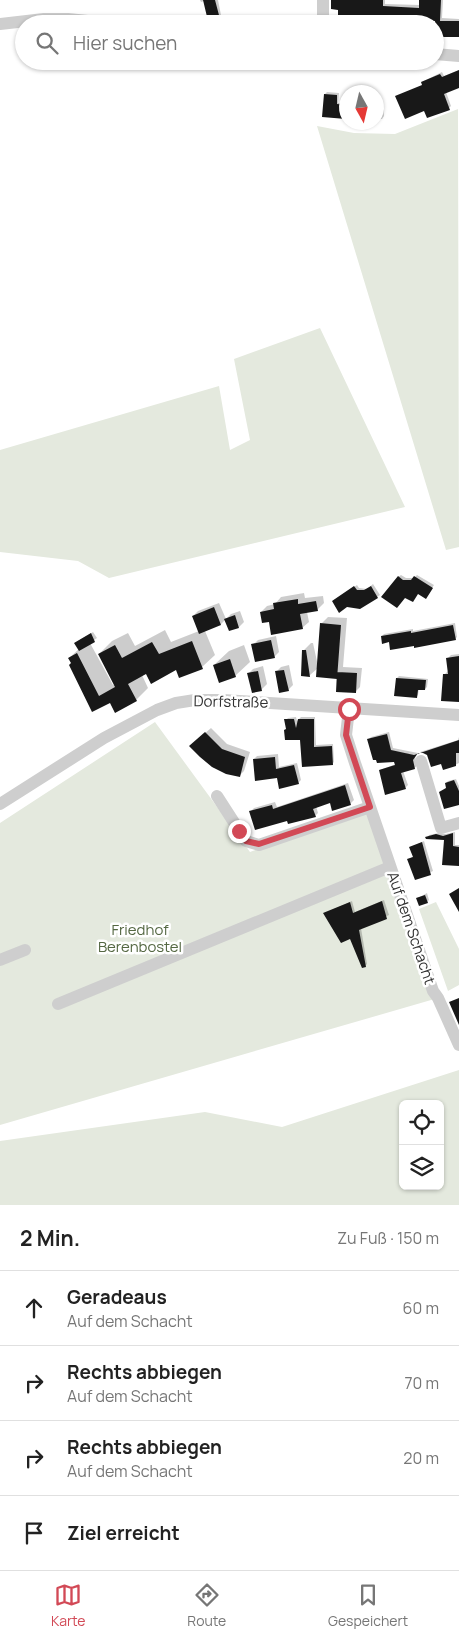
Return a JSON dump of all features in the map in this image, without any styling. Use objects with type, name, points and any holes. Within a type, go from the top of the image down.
[{"type":"street","points":[[322,0],[323,15]]},
{"type":"street","points":[[0,24],[15,22]]},
{"type":"street","points":[[444,55],[459,56]]},
{"type":"street","name":"Dorfstraße","points":[[0,804],[123,727],[176,703],[195,700],[223,700],[459,715]]},
{"type":"street","name":"Auf dem Schacht","points":[[349,709],[346,735],[433,991],[438,998],[459,1046]]},
{"type":"street","points":[[421,761],[440,828],[459,823]]},
{"type":"street","points":[[217,796],[246,841],[259,844],[370,807]]},
{"type":"street","points":[[58,1004],[390,867]]},
{"type":"street","points":[[0,960],[24,950]]},
{"type":"green space","points":[[458,109],[459,547],[446,550],[317,126],[354,133],[395,134]]},
{"type":"green space","points":[[320,328],[405,507],[109,578],[78,561],[0,552],[0,450],[219,386],[230,450],[250,440],[234,359]]},
{"type":"green space","name":"Friedhof Berenbostel","points":[[155,722],[250,852],[370,807],[438,998],[0,1125],[0,823]]},
{"type":"green space","points":[[436,902],[459,949],[459,985],[448,991],[419,909]]},
{"type":"green space","points":[[459,1070],[459,1205],[0,1205],[0,1141],[205,1112],[282,1127]]},
{"type":"building","points":[[203,0],[215,0],[219,15],[207,15]]},
{"type":"building","points":[[331,0],[383,0],[383,6],[419,8],[419,0],[441,0],[440,15],[338,15],[338,10],[331,9]]},
{"type":"building","points":[[444,21],[459,21],[459,37],[444,37]]},
{"type":"building","points":[[459,70],[459,88],[444,94],[450,110],[427,118],[424,111],[405,119],[395,96],[422,85],[421,82],[440,74],[442,77]]},
{"type":"building","points":[[324,94],[337,95],[339,118],[322,117]]},
{"type":"building","points":[[398,576],[403,580],[411,580],[414,576],[433,588],[426,599],[418,594],[413,602],[405,598],[397,608],[381,597]]},
{"type":"building","points":[[354,586],[357,590],[364,590],[371,586],[378,598],[360,609],[347,607],[339,613],[332,601]]},
{"type":"building","points":[[298,599],[298,604],[316,601],[318,611],[300,614],[303,629],[271,635],[269,622],[262,623],[260,612],[274,609],[273,603]]},
{"type":"building","points":[[214,607],[221,625],[199,634],[192,616]]},
{"type":"building","points":[[235,615],[239,628],[229,631],[224,619]]},
{"type":"building","points":[[320,623],[341,625],[337,679],[316,677]]},
{"type":"building","points":[[453,625],[456,640],[414,648],[414,646],[390,650],[389,642],[382,644],[381,636],[411,631],[411,633]]},
{"type":"building","points":[[91,633],[95,642],[79,651],[74,643]]},
{"type":"building","points":[[271,640],[275,658],[255,662],[251,644]]},
{"type":"building","points":[[192,641],[203,669],[179,678],[176,670],[151,684],[146,674],[128,684],[137,701],[115,713],[110,703],[92,712],[69,665],[71,663],[68,658],[77,653],[99,696],[115,687],[98,654],[115,645],[122,658],[152,642],[159,654]]},
{"type":"building","points":[[302,650],[306,650],[310,677],[301,676]]},
{"type":"building","points":[[459,656],[459,702],[441,701],[443,674],[448,674],[446,658]]},
{"type":"building","points":[[230,659],[236,677],[219,683],[213,665]]},
{"type":"building","points":[[284,670],[289,691],[279,693],[275,671]]},
{"type":"building","points":[[258,671],[262,691],[252,693],[247,673]]},
{"type":"building","points":[[337,672],[357,673],[356,693],[336,692]]},
{"type":"building","points":[[396,678],[426,680],[425,690],[418,690],[417,698],[394,696]]},
{"type":"building","points":[[284,719],[294,719],[296,728],[298,719],[314,719],[314,747],[332,746],[333,765],[302,767],[300,740],[285,740],[284,730],[286,729]]},
{"type":"building","points":[[205,732],[222,749],[245,757],[240,777],[226,774],[212,767],[189,746]]},
{"type":"building","points":[[387,734],[391,750],[417,754],[413,760],[415,769],[401,773],[406,789],[385,795],[379,770],[395,765],[394,762],[377,763],[376,760],[373,760],[367,739]]},
{"type":"building","points":[[459,740],[456,766],[443,770],[441,764],[431,767],[427,755],[420,753]]},
{"type":"building","points":[[275,757],[276,769],[294,765],[299,784],[279,789],[277,778],[255,781],[253,759]]},
{"type":"building","points":[[454,780],[459,791],[459,805],[444,809],[439,792],[446,788],[445,783]]},
{"type":"building","points":[[345,785],[351,805],[332,811],[330,803],[313,809],[316,817],[288,824],[287,821],[255,830],[249,811],[272,805],[273,809]]},
{"type":"building","points":[[453,833],[453,846],[459,847],[459,866],[442,865],[444,840],[426,839],[425,837],[436,834],[443,836]]},
{"type":"building","points":[[422,842],[431,875],[415,880],[407,859],[413,857],[409,847]]},
{"type":"building","points":[[459,888],[459,912],[449,894]]},
{"type":"building","points":[[425,895],[428,903],[419,906],[416,898]]},
{"type":"building","points":[[382,901],[387,919],[359,930],[366,967],[362,968],[350,939],[341,943],[323,913],[350,902],[353,913]]},
{"type":"building","points":[[459,998],[459,1025],[449,1002]]},
{"type":"route","points":[[239,831],[246,841],[252,844],[259,844],[370,807],[346,735],[349,709]]}]
